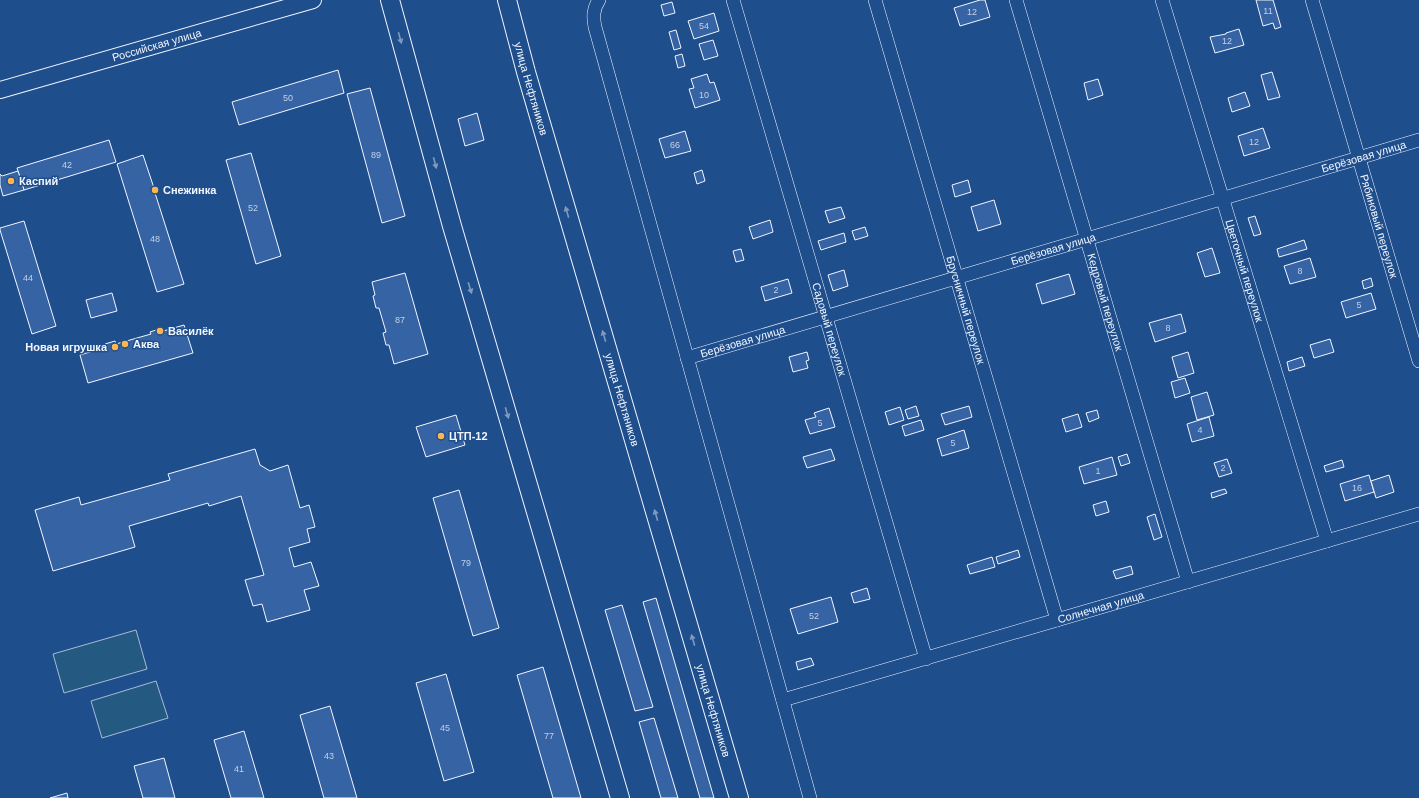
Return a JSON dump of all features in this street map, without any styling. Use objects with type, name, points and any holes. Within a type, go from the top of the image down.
[{"type":"main road","points":[[390,0],[452,226],[620,798]]},
{"type":"main road","name":"улица Нефтяников","points":[[507,0],[528,80],[739,798]]},
{"type":"street","name":"Российская улица","points":[[0,90],[313,0]]},
{"type":"street","points":[[599,0],[594,7],[595,27],[810,798]]},
{"type":"street","name":"Садовый переулок","points":[[733,0],[926,659]]},
{"type":"street","name":"Брусничный переулок","points":[[875,0],[1057,620]]},
{"type":"street","name":"Кедровый переулок","points":[[1016,0],[1188,582]]},
{"type":"street","name":"Цветочный переулок","points":[[1162,0],[1326,542]]},
{"type":"street","name":"Рябиновый переулок","points":[[1312,0],[1419,361]]},
{"type":"street","name":"Берёзовая улица","points":[[687,358],[1419,140]]},
{"type":"street","name":"Солнечная улица","points":[[783,700],[1419,514]]},
{"type":"shaded area","points":[[136,630],[147,669],[64,693],[53,654]]},
{"type":"shaded area","points":[[156,681],[168,718],[102,738],[91,701]]},
{"type":"building","points":[[980,0],[985,0],[990,17],[960,26],[954,8]]},
{"type":"building","points":[[1256,0],[1273,0],[1281,27],[1275,29],[1273,23],[1263,26]]},
{"type":"building","points":[[672,2],[675,13],[664,16],[661,5]]},
{"type":"building","points":[[714,13],[719,31],[694,39],[688,21]]},
{"type":"building","points":[[1239,29],[1244,45],[1215,53],[1210,37],[1226,34]]},
{"type":"building","points":[[676,30],[681,48],[674,50],[669,32]]},
{"type":"building","points":[[713,40],[718,56],[704,60],[699,44]]},
{"type":"building","points":[[682,54],[685,66],[678,68],[675,56]]},
{"type":"building","points":[[338,70],[344,93],[239,125],[232,102]]},
{"type":"building","points":[[1272,72],[1280,97],[1268,100],[1261,75]]},
{"type":"building","points":[[707,74],[710,83],[714,82],[720,100],[695,108],[689,89],[694,88],[691,79]]},
{"type":"building","points":[[1098,79],[1103,95],[1088,100],[1084,83]]},
{"type":"building","points":[[370,88],[405,216],[382,223],[347,94]]},
{"type":"building","points":[[1245,92],[1250,106],[1232,112],[1228,98]]},
{"type":"building","points":[[477,113],[484,140],[465,146],[458,119]]},
{"type":"building","points":[[1263,128],[1270,148],[1244,156],[1238,136]]},
{"type":"building","points":[[685,131],[691,151],[665,158],[659,139]]},
{"type":"building","points":[[109,140],[116,162],[24,190],[17,168]]},
{"type":"building","points":[[251,153],[281,256],[256,264],[226,160]]},
{"type":"building","points":[[143,155],[154,188],[156,187],[157,192],[155,193],[184,284],[157,292],[117,164]]},
{"type":"building","points":[[702,170],[705,181],[697,184],[694,173]]},
{"type":"building","name":"Каспий","points":[[18,171],[24,190],[3,196],[0,185],[0,174],[2,176]]},
{"type":"building","points":[[968,180],[971,192],[955,197],[952,185]]},
{"type":"building","points":[[994,200],[1001,224],[978,231],[971,207]]},
{"type":"building","points":[[841,207],[845,218],[829,223],[825,211]]},
{"type":"building","points":[[1255,216],[1261,234],[1254,236],[1248,218]]},
{"type":"building","points":[[770,220],[773,232],[753,239],[749,227]]},
{"type":"building","points":[[24,221],[56,326],[32,334],[0,230],[0,228]]},
{"type":"building","points":[[865,227],[868,236],[855,240],[852,231]]},
{"type":"building","points":[[844,233],[846,242],[821,250],[818,241]]},
{"type":"building","points":[[1304,240],[1307,249],[1279,257],[1277,249]]},
{"type":"building","points":[[1212,248],[1220,273],[1205,277],[1197,253]]},
{"type":"building","points":[[741,249],[744,260],[736,262],[733,251]]},
{"type":"building","points":[[1310,258],[1316,277],[1290,284],[1284,266]]},
{"type":"building","points":[[844,270],[848,286],[833,291],[828,275]]},
{"type":"building","points":[[405,273],[428,354],[394,364],[389,345],[386,345],[383,333],[386,332],[379,308],[376,308],[372,282]]},
{"type":"building","points":[[1069,274],[1075,294],[1042,304],[1036,284]]},
{"type":"building","points":[[1371,278],[1373,286],[1364,289],[1362,281]]},
{"type":"building","points":[[788,279],[792,293],[765,301],[761,287]]},
{"type":"building","points":[[112,293],[117,311],[91,318],[86,300]]},
{"type":"building","points":[[1371,293],[1376,309],[1346,318],[1341,302]]},
{"type":"building","points":[[1181,314],[1186,332],[1155,342],[1149,323]]},
{"type":"building","points":[[184,325],[193,353],[88,383],[80,355],[106,347],[105,344],[115,341],[116,344],[151,334],[150,332],[159,329],[160,332]]},
{"type":"building","points":[[1330,339],[1334,352],[1314,358],[1310,345]]},
{"type":"building","points":[[807,352],[809,360],[806,361],[808,368],[793,372],[789,357]]},
{"type":"building","points":[[1188,352],[1194,373],[1178,378],[1172,357]]},
{"type":"building","points":[[1302,357],[1305,366],[1289,371],[1287,362]]},
{"type":"building","points":[[1185,378],[1190,393],[1175,398],[1171,382]]},
{"type":"building","points":[[1207,392],[1214,415],[1197,420],[1191,397]]},
{"type":"building","points":[[916,406],[919,416],[908,419],[905,410]]},
{"type":"building","points":[[969,406],[972,417],[945,425],[941,414]]},
{"type":"building","points":[[900,407],[904,420],[889,425],[885,412]]},
{"type":"building","points":[[829,408],[835,427],[810,434],[805,420],[816,417],[814,413]]},
{"type":"building","points":[[1097,410],[1099,418],[1089,422],[1086,413]]},
{"type":"building","points":[[1078,414],[1082,427],[1066,432],[1062,419]]},
{"type":"building","name":"ЦТП-12","points":[[456,415],[465,445],[426,457],[416,427]]},
{"type":"building","points":[[1209,417],[1214,436],[1192,442],[1187,424]]},
{"type":"building","points":[[921,420],[924,430],[905,436],[902,426]]},
{"type":"building","points":[[964,430],[969,448],[942,456],[937,439]]},
{"type":"building","points":[[255,449],[260,465],[270,471],[288,465],[300,508],[309,505],[315,527],[307,529],[310,542],[289,548],[294,567],[311,562],[319,586],[304,590],[310,610],[267,622],[262,604],[253,606],[245,580],[264,575],[241,496],[209,506],[208,503],[129,526],[135,547],[53,571],[35,510],[79,497],[81,505],[170,480],[168,474]]},
{"type":"building","points":[[831,449],[835,460],[807,468],[803,457]]},
{"type":"building","points":[[1127,454],[1130,463],[1121,466],[1118,457]]},
{"type":"building","points":[[1112,457],[1117,475],[1084,484],[1079,467]]},
{"type":"building","points":[[1227,459],[1232,473],[1219,477],[1214,463]]},
{"type":"building","points":[[1342,460],[1344,467],[1326,472],[1324,466]]},
{"type":"building","points":[[1369,475],[1374,492],[1345,501],[1340,484]]},
{"type":"building","points":[[1389,475],[1394,492],[1376,498],[1371,481]]},
{"type":"building","points":[[1225,489],[1227,493],[1212,498],[1211,493]]},
{"type":"building","points":[[459,490],[499,628],[473,636],[433,498]]},
{"type":"building","points":[[1106,501],[1109,512],[1096,516],[1093,505]]},
{"type":"building","points":[[1155,514],[1162,537],[1154,540],[1147,517]]},
{"type":"building","points":[[1018,550],[1020,557],[998,564],[996,557]]},
{"type":"building","points":[[992,557],[995,567],[970,574],[967,565]]},
{"type":"building","points":[[1131,566],[1133,574],[1116,579],[1113,571]]},
{"type":"building","points":[[867,588],[870,599],[854,603],[851,593]]},
{"type":"building","points":[[831,597],[838,622],[798,634],[790,609]]},
{"type":"building","points":[[656,598],[714,798],[700,798],[643,602]]},
{"type":"building","points":[[622,605],[653,707],[635,711],[605,610]]},
{"type":"building","points":[[811,658],[814,665],[798,670],[796,662]]},
{"type":"building","points":[[543,667],[581,798],[553,798],[517,675]]},
{"type":"building","points":[[446,674],[474,772],[444,781],[416,683]]},
{"type":"building","points":[[330,706],[357,798],[324,798],[300,715]]},
{"type":"building","points":[[654,718],[678,798],[661,798],[639,722]]},
{"type":"building","points":[[244,731],[264,798],[231,798],[214,740]]},
{"type":"building","points":[[164,758],[175,798],[143,798],[134,766]]},
{"type":"building","points":[[67,793],[68,798],[50,798]]},
{"type":"place","name":"Каспий","points":[[11,181]]},
{"type":"place","name":"Снежинка","points":[[155,190]]},
{"type":"place","name":"Василёк","points":[[160,331]]},
{"type":"place","name":"Аква","points":[[125,344]]},
{"type":"place","name":"Новая игрушка","points":[[115,347]]},
{"type":"place","name":"ЦТП-12","points":[[441,436]]}]
